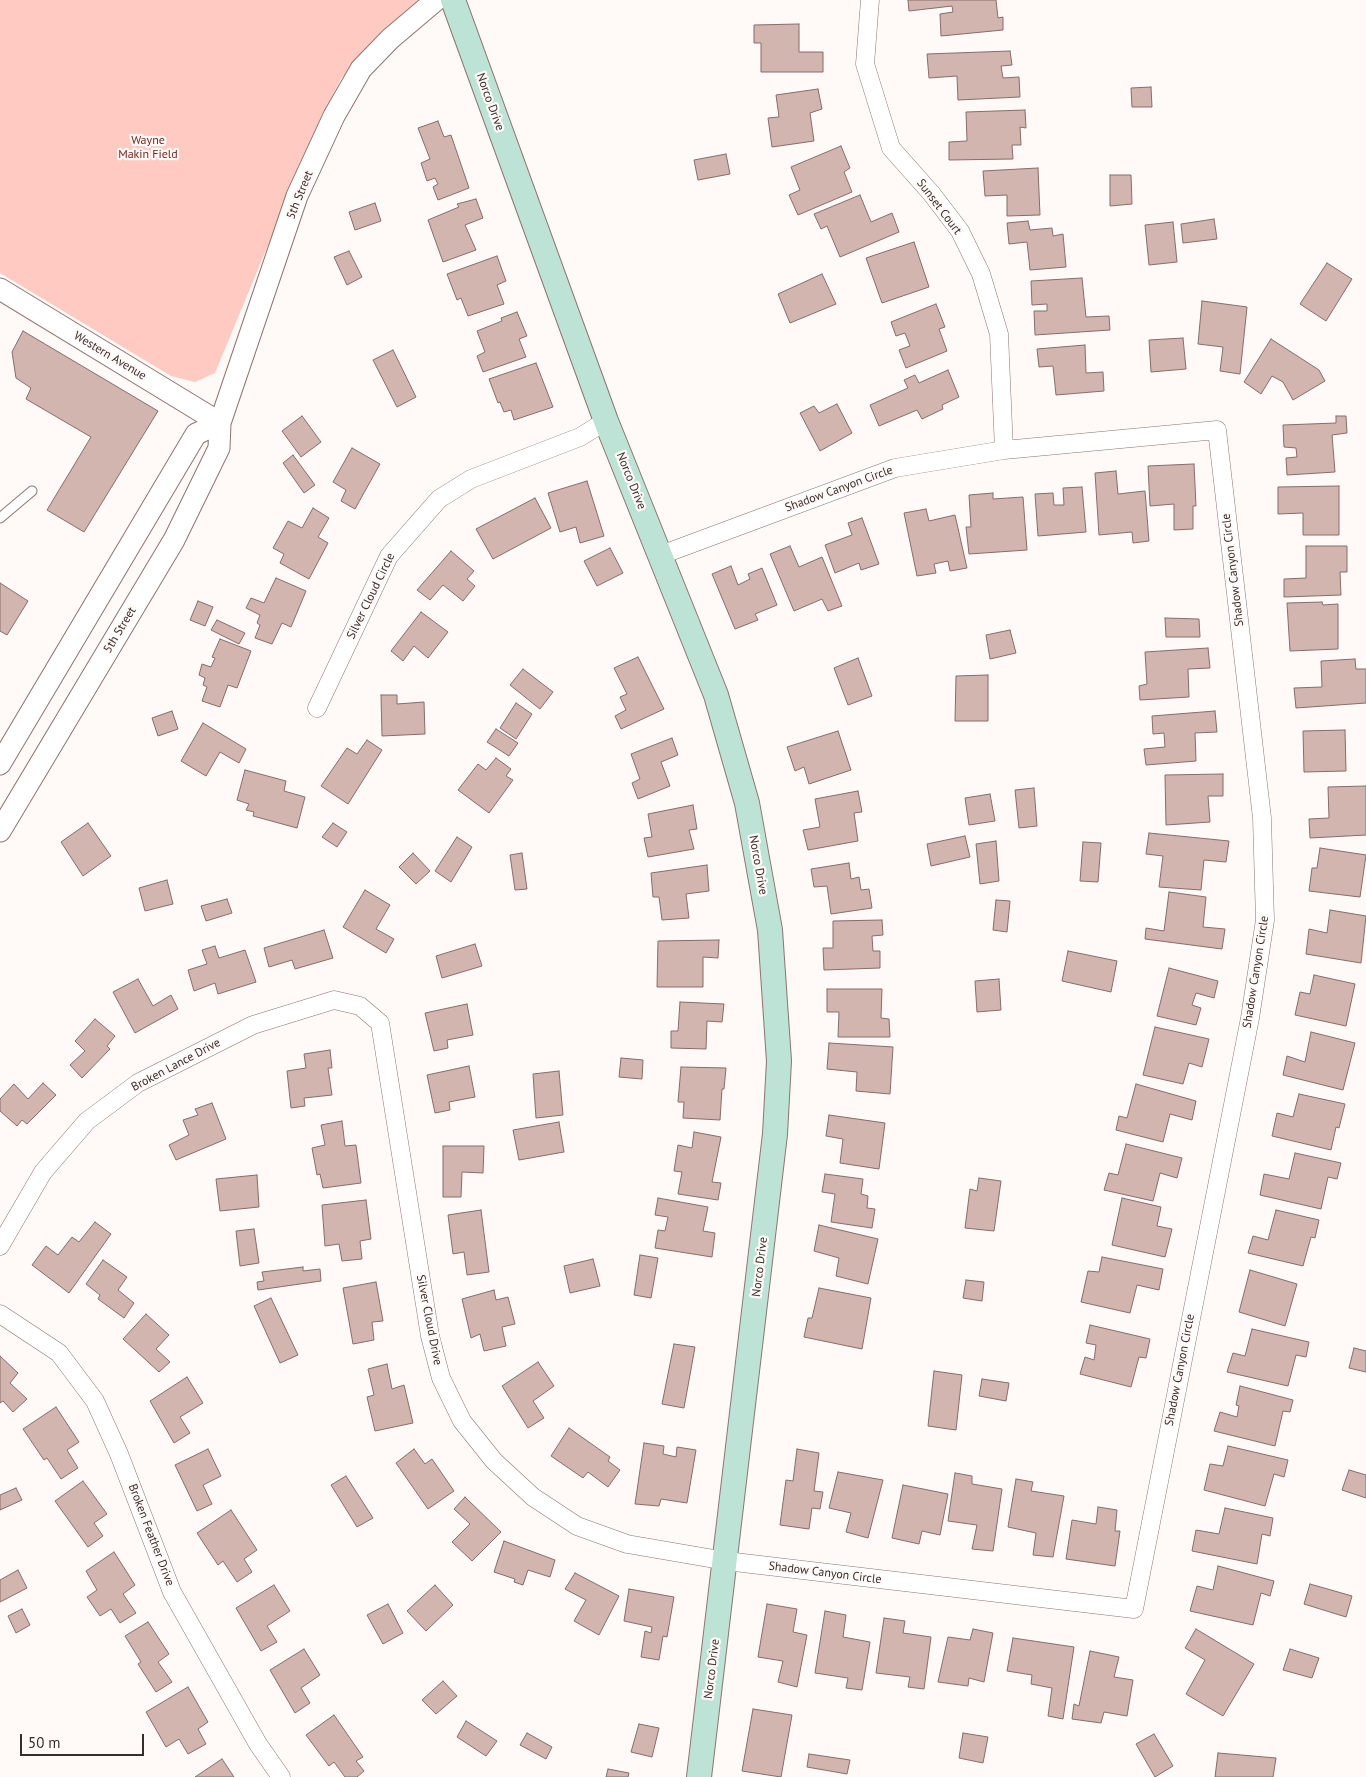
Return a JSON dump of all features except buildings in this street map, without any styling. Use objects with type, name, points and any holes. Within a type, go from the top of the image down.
[{"type":"main road","name":"Norco Drive","points":[[453,0],[606,421],[716,695],[747,802],[770,930],[779,1061],[775,1134],[726,1562],[699,1777]]},
{"type":"street","name":"5th Street","points":[[0,831],[174,540],[219,448],[220,423],[297,196],[334,116],[361,69],[390,39],[436,0]]},
{"type":"street","name":"Sunset Court","points":[[870,0],[864,64],[891,148],[932,193],[960,231],[981,274],[998,334],[1004,450]]},
{"type":"street","name":"Western Avenue","points":[[0,289],[220,423]]},
{"type":"street","name":"Silver Cloud Circle","points":[[317,708],[389,556],[439,499],[471,479],[580,437],[606,421]]},
{"type":"street","points":[[0,764],[196,434],[220,423]]},
{"type":"street","name":"Shadow Canyon Circle","points":[[661,555],[895,468],[1004,450],[1217,430],[1262,818],[1265,920],[1251,1008],[1134,1610],[726,1562]]},
{"type":"street","name":"Broken Lance Drive","points":[[0,1246],[42,1172],[87,1122],[138,1083],[253,1025],[334,1000],[360,1006]]},
{"type":"street","name":"Silver Cloud Drive","points":[[360,1006],[380,1023],[430,1336],[441,1378],[462,1421],[494,1461],[533,1497],[577,1526],[627,1544],[726,1562]]},
{"type":"street","name":"Broken Feather Drive","points":[[0,1314],[59,1353],[95,1401],[119,1454],[172,1592],[258,1744],[281,1777]]},
{"type":"lane","points":[[0,518],[32,491]]},
{"type":"green space","name":"Wayne Makin Field","points":[[0,0],[418,0],[377,36],[341,79],[321,117],[215,373],[195,382],[171,376],[0,273]]}]
